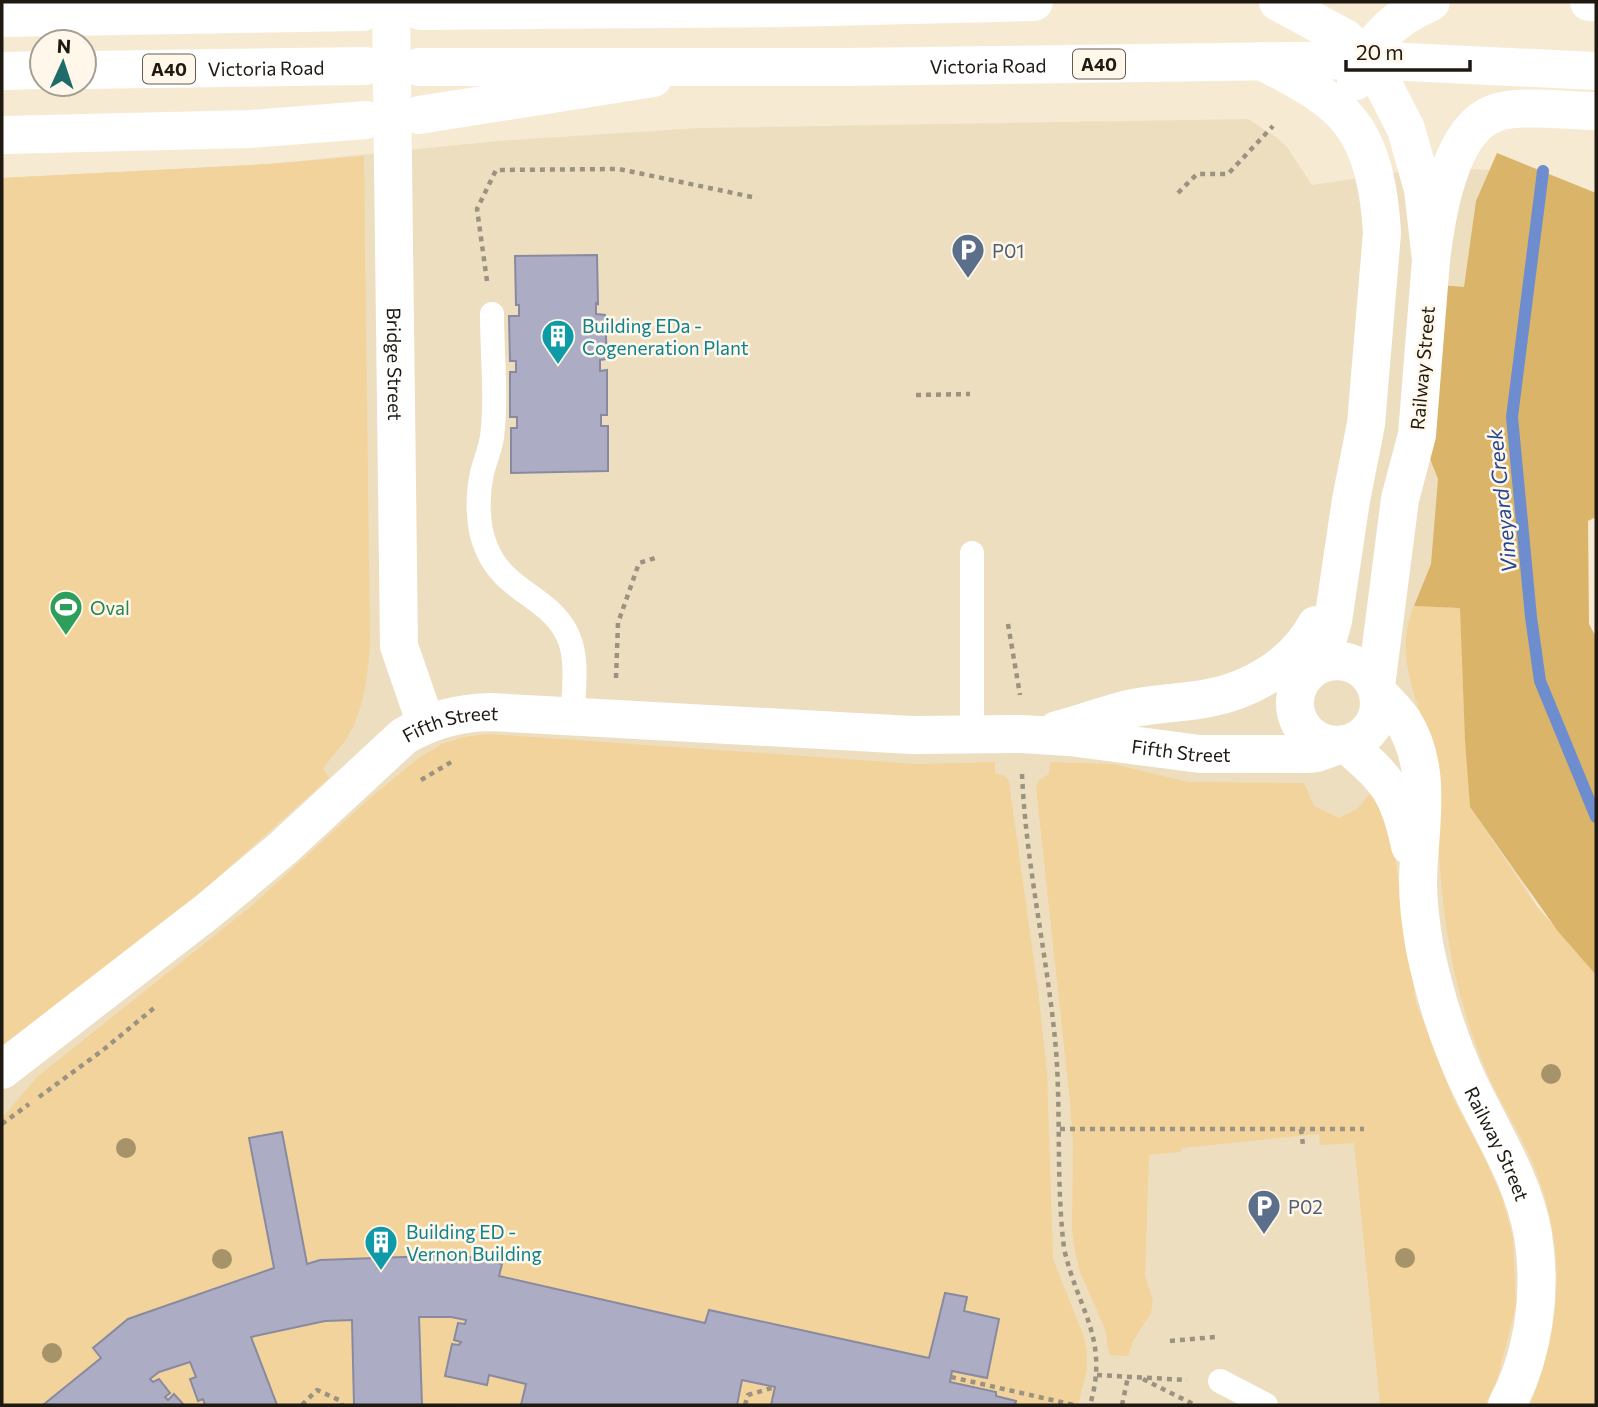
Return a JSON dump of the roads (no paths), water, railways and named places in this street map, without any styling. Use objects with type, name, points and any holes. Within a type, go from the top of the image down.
[{"type":"main road","points":[[2,18],[391,8],[1034,2]]},
{"type":"main road","name":"Railway Street","points":[[1278,2],[1345,38],[1365,60],[1394,103],[1406,129],[1423,189],[1431,260],[1417,435],[1400,499],[1377,690],[1402,720],[1420,766],[1423,803],[1418,882]]},
{"type":"main road","points":[[1305,677],[1325,663],[1343,661],[1366,672],[1377,690],[1378,715],[1367,734],[1343,745],[1325,744],[1317,740],[1299,722],[1295,697],[1305,677],[1326,645],[1333,621],[1370,399],[1382,233],[1380,202],[1374,177],[1353,125],[1354,92],[1365,60],[1380,36],[1391,24],[1431,2]]},
{"type":"main road","points":[[1590,2],[1596,2]]},
{"type":"main road","name":"Bridge Street","points":[[391,8],[399,646],[426,724]]},
{"type":"main road","name":"Victoria Road","points":[[419,67],[720,67],[1365,60],[1596,71]]},
{"type":"main road","points":[[1262,61],[1316,92],[1353,125]]},
{"type":"main road","name":"Victoria Road","points":[[98,70],[365,66]]},
{"type":"main road","points":[[419,115],[720,67]]},
{"type":"main road","points":[[2,71],[28,70]]},
{"type":"main road","points":[[1431,260],[1447,180],[1469,133],[1480,121],[1504,110],[1596,111]]},
{"type":"main road","points":[[2,135],[250,129],[366,120]]},
{"type":"main road","points":[[1029,734],[1135,708],[1224,694],[1260,680],[1303,644],[1337,586]]},
{"type":"main road","name":"Fifth Street","points":[[1029,734],[1134,726],[1211,716],[1254,705],[1287,691],[1305,677]]},
{"type":"main road","name":"Fifth Street","points":[[2,1070],[209,910],[283,848],[404,736],[447,716],[468,713],[573,715],[900,734],[1029,734],[1200,754],[1307,754],[1343,745]]},
{"type":"main road","name":"Railway Street","points":[[1343,745],[1383,776],[1406,823],[1418,882],[1424,946],[1442,1012],[1465,1074],[1510,1164],[1524,1200],[1533,1235],[1536,1269],[1532,1333],[1524,1363],[1507,1405]]},
{"type":"lane","points":[[492,314],[492,437],[479,488],[483,536],[494,563],[504,577],[557,616],[564,627],[573,651],[573,715]]},
{"type":"lane","points":[[972,554],[972,734]]},
{"type":"lane","points":[[1220,1381],[1266,1405]]},
{"type":"waterway","name":"Vineyard Creek","points":[[1543,171],[1512,417],[1531,617],[1540,681],[1596,817]]},
{"type":"place","name":"P01","points":[[968,280]]},
{"type":"place","name":"Building EDa - Cogeneration Plant","points":[[558,366]]},
{"type":"place","name":"Oval","points":[[66,637]]},
{"type":"place","name":"P02","points":[[1264,1236]]},
{"type":"place","name":"Building ED - Vernon Building","points":[[381,1272]]}]
